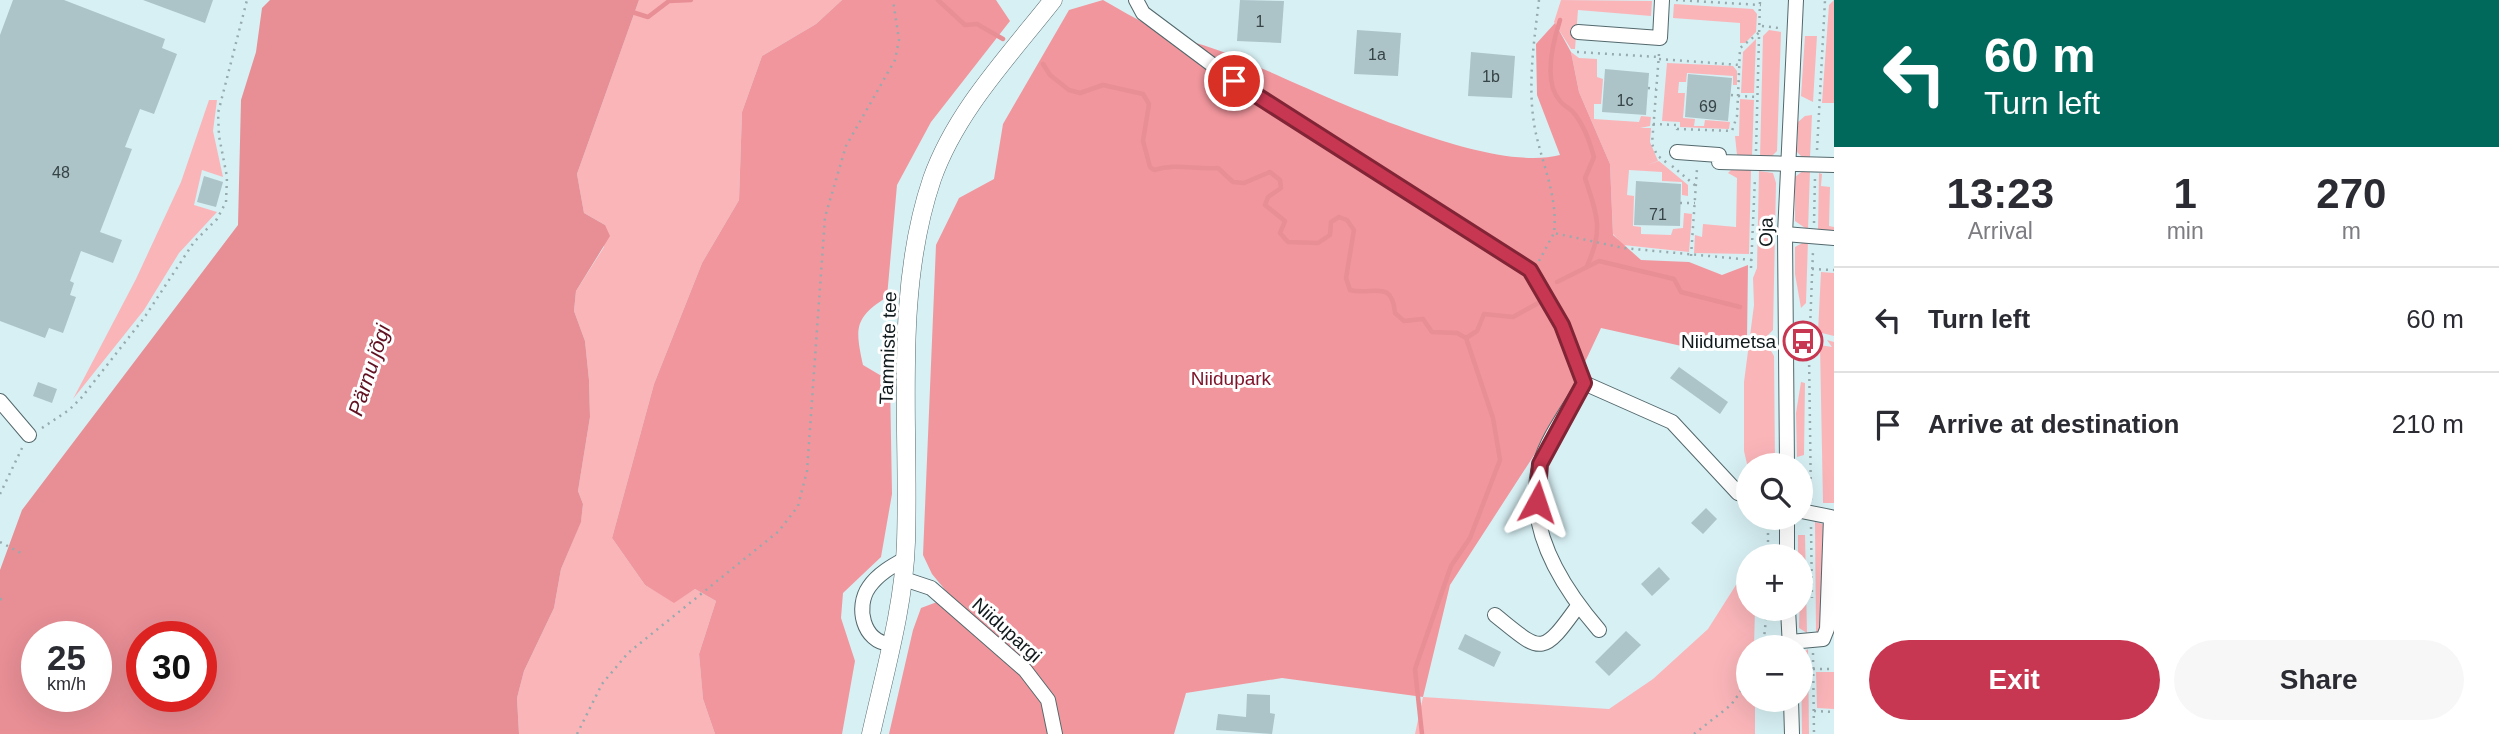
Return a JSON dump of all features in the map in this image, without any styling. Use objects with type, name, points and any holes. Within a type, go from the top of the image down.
[{"type":"main road","name":"Tammiste tee","points":[[872,734],[904,579],[907,337],[913,250],[932,179],[949,144],[989,81],[1053,0]]},
{"type":"street","points":[[1136,0],[1143,13],[1234,81],[1530,270],[1562,325],[1584,383],[1672,422],[1736,491]]},
{"type":"street","points":[[1578,32],[1660,38],[1662,0]]},
{"type":"street","name":"Oja","points":[[1787,453],[1786,164],[1796,0]]},
{"type":"street","points":[[1677,152],[1719,155],[1719,162],[1834,165]]},
{"type":"street","points":[[1785,234],[1834,238]]},
{"type":"street","points":[[1584,383],[1540,464],[1537,502],[1544,538],[1558,577],[1599,630]]},
{"type":"street","points":[[0,401],[29,435]]},
{"type":"street","points":[[1813,514],[1831,517],[1827,629],[1823,639],[1813,641]]},
{"type":"street","points":[[890,644],[880,643],[868,634],[862,612],[868,588],[887,569],[905,559]]},
{"type":"street","name":"Niidupargi","points":[[904,579],[931,588],[1025,670],[1048,700],[1055,734]]},
{"type":"street","points":[[1495,615],[1531,644],[1539,645],[1554,637],[1578,606]]},
{"type":"street","points":[[1791,712],[1791,734]]},
{"type":"path","points":[[0,494],[29,435],[69,411],[82,397],[144,318],[194,242],[222,210],[228,190],[218,113],[247,0]]},
{"type":"path","points":[[577,734],[602,684],[628,653],[779,531],[798,506],[807,471],[825,217],[846,146],[895,60],[899,40],[894,0]]},
{"type":"path","points":[[1530,270],[1554,233],[1552,190],[1535,129],[1532,90],[1539,0]]},
{"type":"path","points":[[1674,0],[1760,2],[1762,26],[1751,268]]},
{"type":"path","points":[[1807,453],[1813,237],[1825,0]]},
{"type":"path","points":[[1762,26],[1780,28]]},
{"type":"path","points":[[1653,124],[1677,125],[1677,129],[1732,131],[1737,116],[1740,48],[1761,31]]},
{"type":"path","points":[[1660,38],[1652,144],[1657,155],[1696,186]]},
{"type":"path","points":[[1577,52],[1740,65]]},
{"type":"path","points":[[1648,88],[1656,89]]},
{"type":"path","points":[[1731,95],[1759,97]]},
{"type":"path","points":[[1691,256],[1698,153]]},
{"type":"path","points":[[1680,203],[1695,203]]},
{"type":"path","points":[[1554,233],[1623,248],[1752,260]]},
{"type":"path","points":[[1812,269],[1834,270]]},
{"type":"path","points":[[0,542],[21,553]]},
{"type":"path","points":[[0,599],[6,600]]},
{"type":"path","points":[[1814,734],[1813,669],[1834,669]]},
{"type":"path","points":[[1693,734],[1731,705],[1736,698]]},
{"type":"path","points":[[1814,711],[1834,712]]},
{"type":"shaded area","points":[[639,0],[842,0],[816,24],[762,56],[742,112],[739,200],[702,263],[654,384],[612,538],[645,585],[674,602],[695,589],[716,601],[699,654],[703,699],[715,734],[519,734],[517,698],[524,671],[554,608],[561,569],[581,521],[583,504],[578,491],[590,417],[589,380],[585,341],[574,311],[576,291],[604,247],[605,225],[584,213],[577,174]]},
{"type":"shaded area","points":[[1561,0],[1652,1],[1651,16],[1578,10],[1575,49],[1571,49],[1554,22]]},
{"type":"shaded area","points":[[1834,0],[1834,103],[1822,103],[1829,5]]},
{"type":"shaded area","points":[[1674,4],[1753,9],[1757,14],[1756,32],[1745,43],[1740,43],[1740,23],[1673,18]]},
{"type":"shaded area","points":[[1769,30],[1781,32],[1777,151],[1770,158],[1760,157],[1763,36]]},
{"type":"shaded area","points":[[1805,36],[1817,36],[1813,102],[1801,96]]},
{"type":"shaded area","points":[[1756,39],[1754,93],[1741,93],[1743,52]]},
{"type":"shaded area","points":[[1571,52],[1579,58],[1597,59],[1597,77],[1603,79],[1601,104],[1594,104],[1594,119],[1639,122],[1641,116],[1651,117],[1650,126],[1640,128],[1651,128],[1650,142],[1658,161],[1647,165],[1659,161],[1688,185],[1688,196],[1682,195],[1682,182],[1662,181],[1662,172],[1629,170],[1627,195],[1634,196],[1633,226],[1641,227],[1641,234],[1671,235],[1673,229],[1683,228],[1684,213],[1692,214],[1689,252],[1623,245],[1613,234],[1610,164],[1579,92]]},
{"type":"shaded area","points":[[1667,63],[1733,66],[1737,71],[1737,85],[1733,85],[1733,76],[1687,73],[1686,82],[1679,82],[1678,93],[1685,93],[1683,118],[1695,119],[1694,126],[1704,126],[1705,120],[1730,122],[1729,129],[1680,127],[1680,122],[1662,121]]},
{"type":"shaded area","points":[[1740,99],[1754,100],[1752,156],[1737,155],[1735,136],[1739,136]]},
{"type":"shaded area","points":[[209,100],[217,100],[213,131],[223,177],[202,170],[194,205],[217,212],[179,253],[144,310],[73,399],[136,279],[181,182]]},
{"type":"shaded area","points":[[1812,115],[1810,158],[1804,159],[1797,152],[1798,122],[1805,116]]},
{"type":"shaded area","points":[[1733,168],[1751,170],[1749,254],[1694,253],[1695,235],[1702,237],[1703,224],[1736,227],[1737,178],[1728,173]]},
{"type":"shaded area","points":[[1804,170],[1810,171],[1808,230],[1795,221],[1795,177]]},
{"type":"shaded area","points":[[1759,171],[1773,173],[1776,183],[1773,330],[1763,340],[1763,348],[1771,351],[1774,356],[1775,453],[1744,451],[1744,382],[1754,305],[1753,278],[1757,268]]},
{"type":"shaded area","points":[[1819,173],[1822,174],[1821,186],[1830,187],[1829,226],[1834,227],[1834,232],[1818,231]]},
{"type":"shaded area","points":[[1808,240],[1806,303],[1801,308],[1795,274],[1795,247]]},
{"type":"shaded area","points":[[1821,272],[1834,273],[1834,336],[1818,332]]},
{"type":"shaded area","points":[[1827,340],[1834,342],[1834,503],[1823,503],[1820,345],[1832,347]]},
{"type":"shaded area","points":[[1801,382],[1805,383],[1804,453],[1797,453],[1796,413]]},
{"type":"shaded area","points":[[1815,522],[1823,524],[1826,531],[1819,629],[1816,633]]},
{"type":"shaded area","points":[[1798,535],[1805,535],[1805,544],[1798,544]]},
{"type":"shaded area","points":[[1736,585],[1736,621],[1755,621],[1754,635],[1736,635],[1736,712],[1755,712],[1755,734],[1415,734],[1423,697],[1609,709],[1653,679],[1708,629]]},
{"type":"shaded area","points":[[1799,621],[1807,621],[1807,633],[1799,628]]},
{"type":"shaded area","points":[[1816,672],[1834,672],[1834,709],[1817,708]]},
{"type":"shaded area","points":[[1802,712],[1809,712],[1809,734],[1802,734]]},
{"type":"green space","points":[[842,0],[996,0],[1010,21],[931,122],[897,185],[887,297],[868,311],[858,333],[863,365],[890,381],[892,494],[881,557],[843,593],[841,618],[855,661],[842,734],[715,734],[703,699],[699,654],[716,601],[695,589],[674,603],[645,585],[612,538],[654,384],[702,263],[739,200],[742,112],[762,56],[816,24]]},
{"type":"green space","name":"Niidupark","points":[[1103,0],[1160,31],[1236,57],[1398,125],[1488,153],[1527,158],[1560,155],[1537,95],[1536,44],[1555,23],[1571,52],[1579,92],[1610,164],[1613,235],[1641,260],[1689,262],[1722,275],[1748,265],[1747,339],[1686,347],[1601,328],[1560,415],[1450,585],[1423,697],[1282,678],[1186,693],[1174,734],[889,734],[913,630],[921,608],[937,602],[947,592],[932,574],[923,555],[936,245],[959,198],[994,179],[1003,124],[1069,10]]},
{"type":"water","name":"Pärnu jõgi","points":[[270,0],[639,0],[577,174],[584,213],[605,225],[610,236],[576,291],[574,311],[585,341],[589,380],[590,417],[578,491],[583,504],[581,522],[561,569],[554,608],[524,671],[517,698],[519,734],[0,734],[0,570],[22,510],[238,225],[241,100],[256,52],[262,8]]},
{"type":"building","points":[[13,0],[64,0],[165,39],[162,48],[177,54],[154,114],[140,109],[125,147],[132,149],[100,232],[122,240],[113,263],[81,251],[70,281],[74,283],[70,295],[76,297],[63,333],[49,328],[45,338],[0,321],[0,35]]},
{"type":"building","points":[[143,0],[213,0],[205,23]]},
{"type":"building","points":[[1240,0],[1284,1],[1281,43],[1237,41]]},
{"type":"building","points":[[1357,30],[1401,33],[1398,76],[1354,74]]},
{"type":"building","points":[[1471,52],[1515,56],[1512,98],[1468,96]]},
{"type":"building","points":[[1605,69],[1649,73],[1646,115],[1602,112]]},
{"type":"building","points":[[1688,74],[1732,78],[1728,121],[1685,117]]},
{"type":"building","points":[[204,176],[223,182],[216,207],[197,202]]},
{"type":"building","points":[[1636,181],[1681,184],[1680,226],[1634,225]]},
{"type":"building","points":[[1679,367],[1728,402],[1720,414],[1670,378]]},
{"type":"building","points":[[38,382],[57,389],[52,403],[33,396]]},
{"type":"building","points":[[1706,508],[1717,519],[1703,534],[1691,523]]},
{"type":"building","points":[[1659,567],[1670,579],[1652,596],[1641,584]]},
{"type":"building","points":[[1626,631],[1641,645],[1609,676],[1595,662]]},
{"type":"building","points":[[1465,634],[1501,652],[1494,667],[1458,649]]},
{"type":"building","points":[[1247,694],[1270,695],[1270,713],[1275,714],[1272,734],[1216,730],[1218,714],[1246,717]]},
{"type":"waterway","points":[[632,12],[648,17],[669,1],[691,0]]},
{"type":"waterway","points":[[938,0],[965,25],[977,24],[1003,39]]},
{"type":"waterway","points":[[1560,20],[1552,50],[1552,83],[1560,101],[1580,122],[1594,157],[1585,178],[1595,212],[1597,232],[1587,266]]},
{"type":"waterway","points":[[1043,64],[1050,75],[1069,90],[1080,93],[1103,85],[1143,94],[1149,104],[1143,141],[1150,167],[1154,170],[1170,167],[1218,168],[1233,182],[1244,183],[1270,172],[1280,180],[1281,188],[1268,197],[1265,205],[1285,221],[1280,233],[1288,242],[1318,243],[1330,235],[1331,222],[1339,217],[1347,220],[1354,230],[1346,278],[1350,290],[1385,292],[1390,295],[1395,313],[1404,321],[1423,319],[1432,332],[1457,333],[1466,338],[1477,331],[1484,314],[1513,317],[1542,301]]},
{"type":"waterway","points":[[1557,282],[1599,261],[1674,279],[1681,292],[1740,307]]},
{"type":"waterway","points":[[1422,734],[1415,669],[1451,566],[1470,538],[1500,460],[1493,418],[1466,338]]},
{"type":"place","name":"Niidumetsa","points":[[1803,341]]},
{"type":"route","points":[[1234,81],[1530,270],[1562,325],[1584,383],[1540,464],[1537,502]]}]
